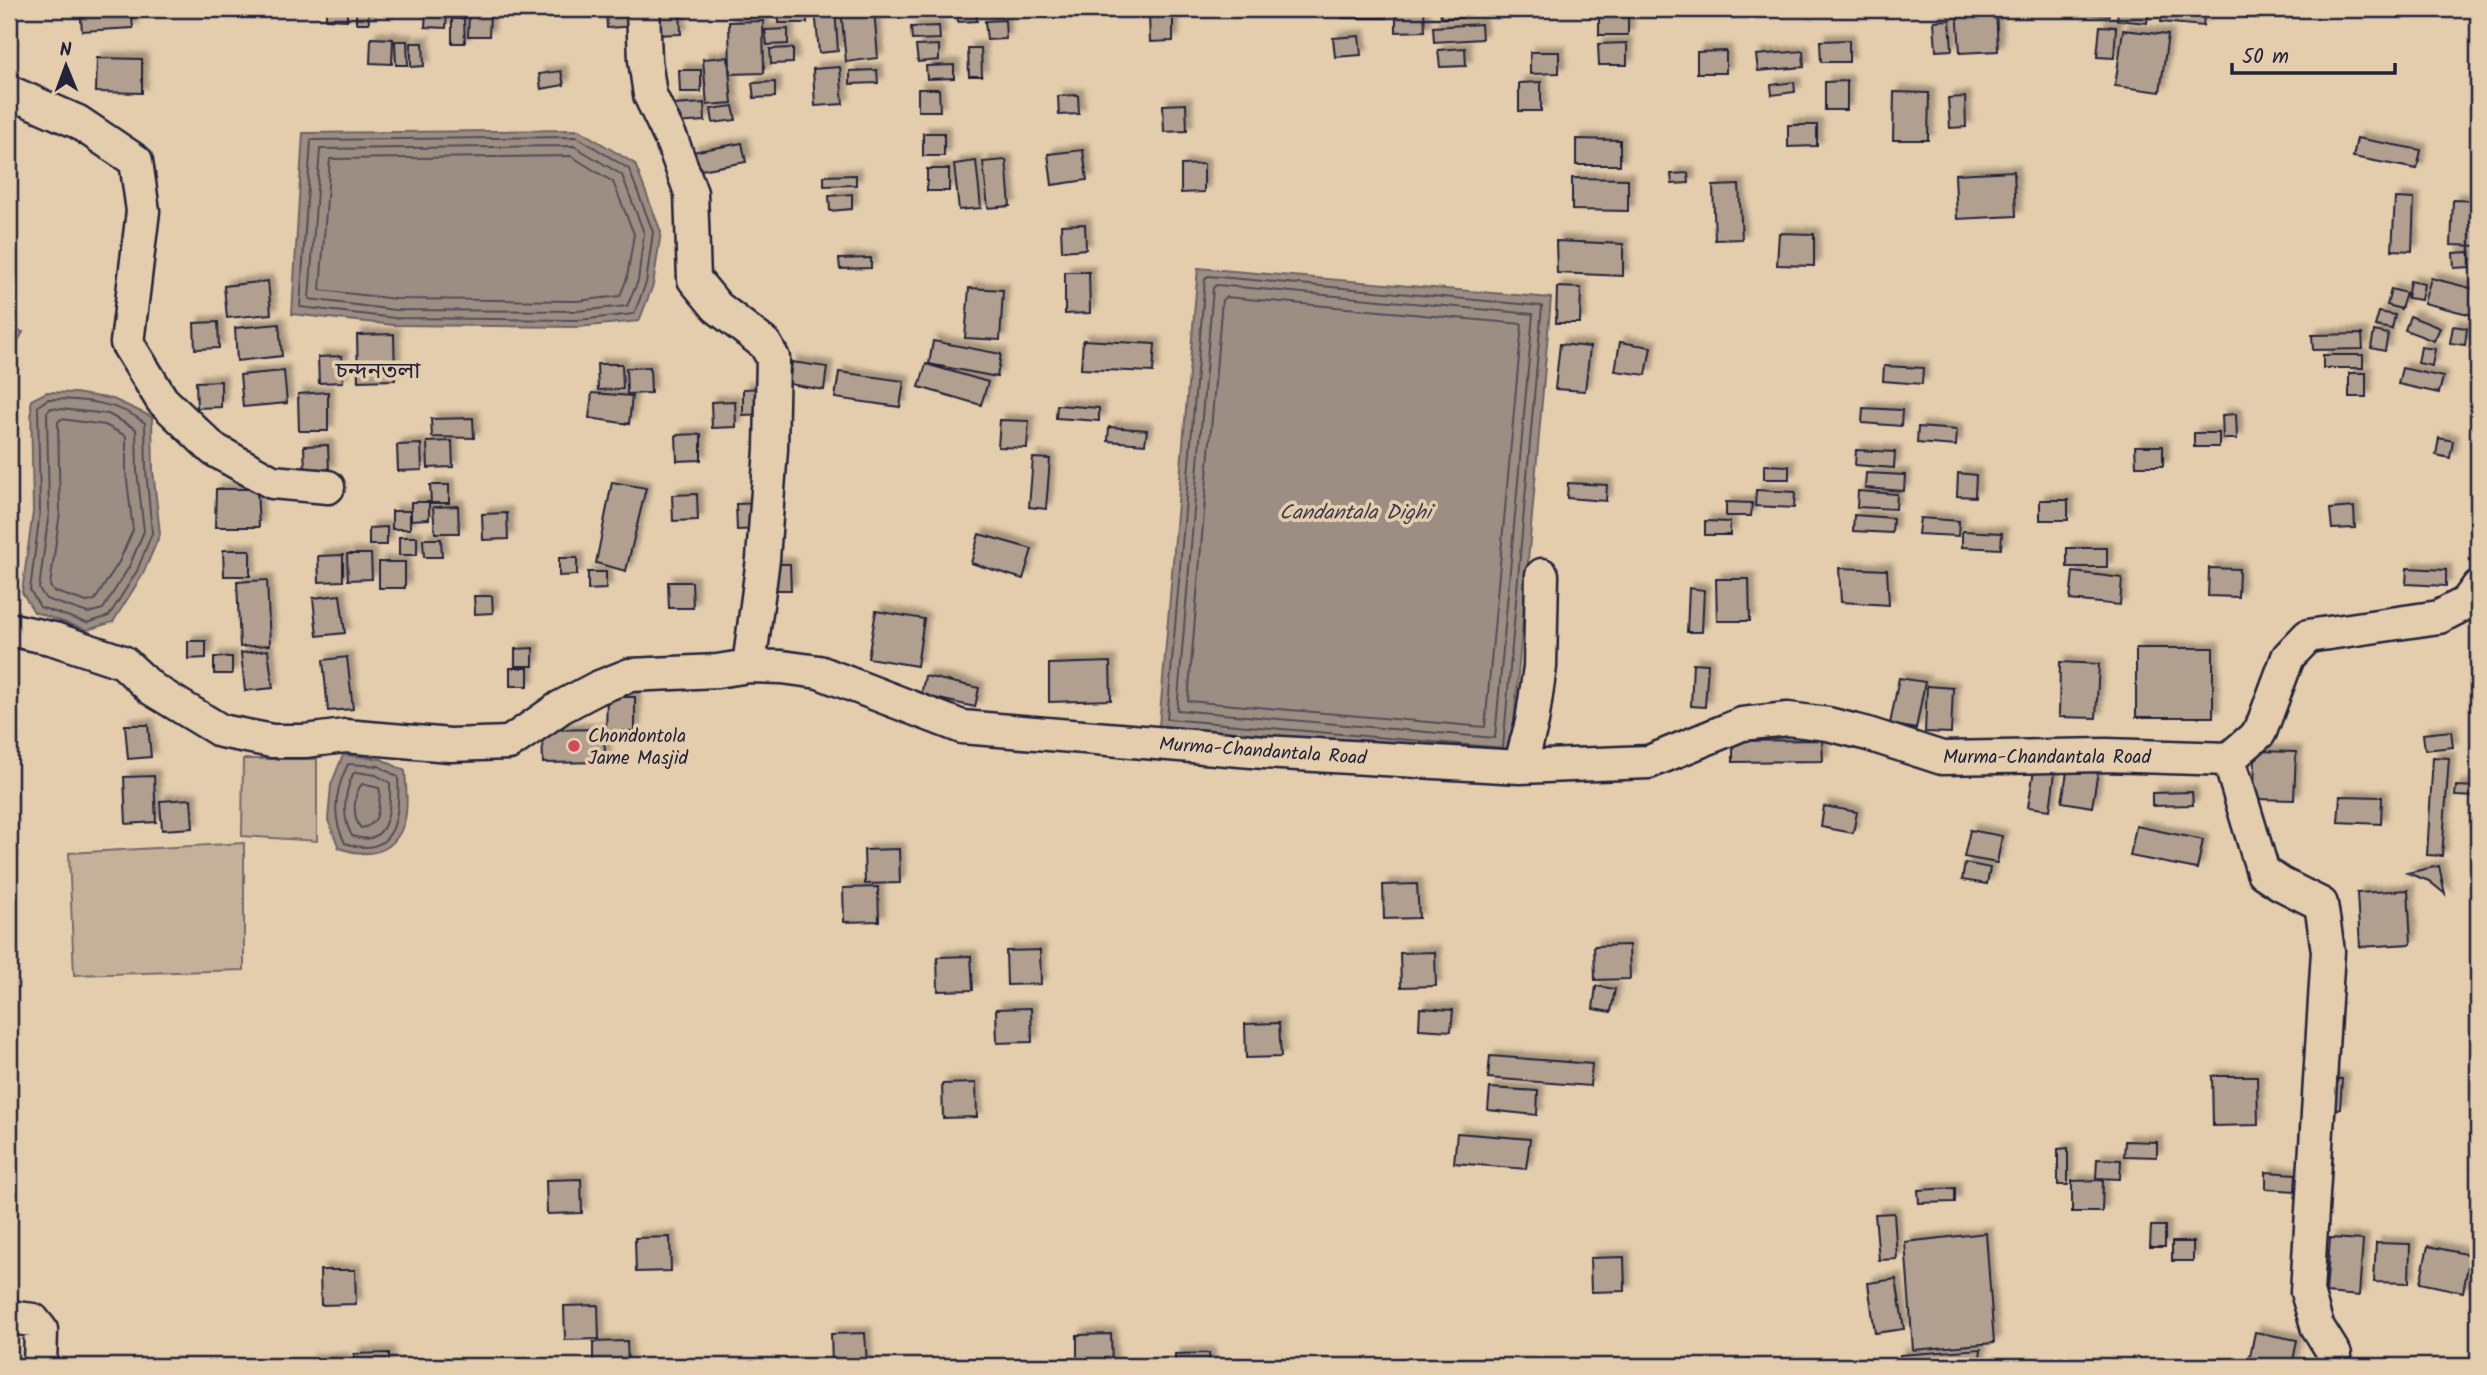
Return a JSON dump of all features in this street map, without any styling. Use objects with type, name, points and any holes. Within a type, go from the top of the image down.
[{"type":"street","points":[[643,9],[645,60],[650,95],[672,141],[691,193],[694,279],[718,307],[765,344],[773,358],[771,449],[763,559],[749,666]]},
{"type":"street","points":[[11,93],[78,122],[136,161],[143,211],[127,343],[162,400],[213,449],[272,482],[328,487]]},
{"type":"street","points":[[1520,766],[1532,722],[1540,667],[1542,575]]},
{"type":"street","points":[[2335,1366],[2335,1355],[2316,1326],[2307,1292],[2328,951],[2321,904],[2263,872],[2229,759],[2260,732],[2288,657],[2308,636],[2439,617],[2466,603],[2478,587]]},
{"type":"street","name":"Murma-Chandantala Road","points":[[9,629],[54,639],[123,663],[152,689],[221,731],[272,741],[305,741],[345,736],[450,745],[509,743],[561,707],[629,675],[716,671],[749,666],[819,672],[962,727],[1264,752],[1520,766],[1649,762],[1742,724],[1788,719],[1828,723],[1942,758],[2106,755],[2229,759]]},
{"type":"street","points":[[9,1317],[33,1320],[41,1330],[40,1366]]},
{"type":"shaded area","points":[[243,759],[317,759],[317,841],[242,836]]},
{"type":"shaded area","points":[[244,843],[244,970],[74,975],[69,853]]},
{"type":"water","points":[[579,130],[635,164],[661,232],[653,285],[639,321],[578,327],[394,325],[292,314],[303,133]]},
{"type":"water","name":"Candantala Dighi","points":[[1198,268],[1551,298],[1511,756],[1159,726]]},
{"type":"water","points":[[9,328],[23,332],[13,350],[9,350]]},
{"type":"water","points":[[47,392],[113,399],[152,417],[153,470],[160,534],[143,574],[113,622],[87,630],[34,612],[22,592],[33,512],[31,400]]},
{"type":"water","points":[[343,755],[381,759],[405,771],[405,820],[398,836],[384,849],[358,853],[339,848],[328,820],[331,785]]},
{"type":"building","points":[[80,9],[131,9],[133,28],[82,31]]},
{"type":"building","points":[[326,9],[347,9],[347,20],[326,19]]},
{"type":"building","points":[[356,9],[368,9],[369,23],[356,23]]},
{"type":"building","points":[[426,9],[447,9],[446,28],[425,27]]},
{"type":"building","points":[[606,9],[637,9],[638,26],[607,28]]},
{"type":"building","points":[[650,9],[680,9],[681,34],[651,35]]},
{"type":"building","points":[[779,9],[807,9],[807,23],[779,23]]},
{"type":"building","points":[[815,9],[835,9],[838,51],[819,53]]},
{"type":"building","points":[[841,9],[874,9],[878,58],[846,62]]},
{"type":"building","points":[[910,9],[933,9],[933,13],[911,14]]},
{"type":"building","points":[[957,9],[976,9],[977,21],[958,22]]},
{"type":"building","points":[[1024,9],[1064,9],[1064,14],[1024,13]]},
{"type":"building","points":[[1342,9],[1386,9],[1386,18],[1342,18]]},
{"type":"building","points":[[1440,9],[1461,9],[1462,18],[1441,18]]},
{"type":"building","points":[[1957,9],[1996,9],[1998,51],[1960,53]]},
{"type":"building","points":[[2079,9],[2109,9],[2109,16],[2079,14]]},
{"type":"building","points":[[2118,9],[2149,9],[2147,23],[2117,20]]},
{"type":"building","points":[[2162,9],[2205,9],[2203,26],[2161,22]]},
{"type":"building","points":[[1396,10],[1424,10],[1425,31],[1396,32]]},
{"type":"building","points":[[469,13],[490,14],[489,36],[468,36]]},
{"type":"building","points":[[1173,13],[1173,41],[1150,42],[1149,15]]},
{"type":"building","points":[[1599,13],[1628,13],[1628,35],[1599,35]]},
{"type":"building","points":[[452,19],[464,19],[465,43],[452,43]]},
{"type":"building","points":[[1005,20],[1006,39],[987,40],[985,21]]},
{"type":"building","points":[[1950,20],[1952,50],[1936,51],[1934,21]]},
{"type":"building","points":[[763,21],[764,73],[730,74],[729,22]]},
{"type":"building","points":[[1481,24],[1482,39],[1434,42],[1433,27]]},
{"type":"building","points":[[939,26],[940,39],[912,40],[911,27]]},
{"type":"building","points":[[2100,26],[2116,27],[2114,58],[2097,57]]},
{"type":"building","points":[[788,29],[788,44],[767,45],[765,30]]},
{"type":"building","points":[[2123,30],[2168,35],[2160,92],[2115,86]]},
{"type":"building","points":[[1359,36],[1361,55],[1335,57],[1333,38]]},
{"type":"building","points":[[371,38],[393,39],[392,64],[370,63]]},
{"type":"building","points":[[1849,40],[1849,62],[1821,62],[1820,41]]},
{"type":"building","points":[[395,41],[407,41],[408,65],[396,65]]},
{"type":"building","points":[[411,43],[423,43],[424,66],[411,67]]},
{"type":"building","points":[[1627,43],[1627,65],[1599,65],[1598,44]]},
{"type":"building","points":[[939,45],[939,60],[918,62],[916,46]]},
{"type":"building","points":[[793,48],[793,63],[771,64],[770,49]]},
{"type":"building","points":[[968,48],[981,48],[982,76],[969,76]]},
{"type":"building","points":[[1465,48],[1466,66],[1440,67],[1438,50]]},
{"type":"building","points":[[1726,51],[1726,73],[1697,73],[1697,52]]},
{"type":"building","points":[[1803,51],[1804,67],[1758,71],[1756,55]]},
{"type":"building","points":[[1530,52],[1559,52],[1559,73],[1530,74]]},
{"type":"building","points":[[728,57],[732,103],[707,105],[703,59]]},
{"type":"building","points":[[97,58],[142,59],[142,93],[96,92]]},
{"type":"building","points":[[954,65],[954,78],[927,79],[926,66]]},
{"type":"building","points":[[840,67],[843,104],[815,106],[813,69]]},
{"type":"building","points":[[679,70],[701,70],[701,92],[680,92]]},
{"type":"building","points":[[877,70],[878,83],[850,84],[850,71]]},
{"type":"building","points":[[561,71],[564,85],[541,89],[539,74]]},
{"type":"building","points":[[1847,81],[1847,110],[1825,110],[1825,82]]},
{"type":"building","points":[[775,82],[775,97],[754,98],[752,83]]},
{"type":"building","points":[[1541,82],[1541,111],[1519,111],[1519,83]]},
{"type":"building","points":[[1794,82],[1795,92],[1772,95],[1771,85]]},
{"type":"building","points":[[918,89],[939,89],[940,111],[918,111]]},
{"type":"building","points":[[1894,92],[1929,93],[1928,140],[1893,140]]},
{"type":"building","points":[[1078,95],[1079,114],[1059,115],[1058,96]]},
{"type":"building","points":[[1965,97],[1966,127],[1950,128],[1948,98]]},
{"type":"building","points":[[704,103],[705,121],[674,123],[673,105]]},
{"type":"building","points":[[1186,104],[1187,131],[1164,132],[1163,105]]},
{"type":"building","points":[[733,106],[736,120],[713,123],[711,109]]},
{"type":"building","points":[[1788,125],[1817,125],[1817,146],[1788,147]]},
{"type":"building","points":[[923,133],[944,133],[944,156],[923,156]]},
{"type":"building","points":[[2357,138],[2421,150],[2417,169],[2353,157]]},
{"type":"building","points":[[1576,139],[1620,140],[1620,165],[1576,165]]},
{"type":"building","points":[[742,143],[746,162],[695,171],[692,152]]},
{"type":"building","points":[[1083,150],[1087,180],[1052,185],[1048,154]]},
{"type":"building","points":[[1006,160],[1010,206],[988,208],[983,162]]},
{"type":"building","points":[[976,161],[981,208],[959,210],[954,164]]},
{"type":"building","points":[[1204,164],[1204,192],[1181,193],[1181,165]]},
{"type":"building","points":[[927,169],[949,169],[949,191],[927,191]]},
{"type":"building","points":[[2014,171],[2016,216],[1957,219],[1955,174]]},
{"type":"building","points":[[1688,173],[1689,183],[1672,184],[1671,174]]},
{"type":"building","points":[[856,175],[856,185],[824,186],[824,176]]},
{"type":"building","points":[[1572,178],[1628,179],[1628,211],[1572,210]]},
{"type":"building","points":[[1739,185],[1742,239],[1715,240],[1713,186]]},
{"type":"building","points":[[852,194],[852,209],[830,211],[829,196]]},
{"type":"building","points":[[2395,198],[2414,199],[2412,251],[2392,250]]},
{"type":"building","points":[[2453,200],[2478,201],[2478,246],[2451,245]]},
{"type":"building","points":[[1085,224],[1086,249],[1062,251],[1061,225]]},
{"type":"building","points":[[1779,233],[1814,234],[1814,266],[1777,265]]},
{"type":"building","points":[[1556,241],[1623,244],[1623,276],[1557,273]]},
{"type":"building","points":[[2470,252],[2471,267],[2454,268],[2453,253]]},
{"type":"building","points":[[871,258],[871,268],[840,269],[839,259]]},
{"type":"building","points":[[1065,272],[1089,272],[1090,313],[1065,314]]},
{"type":"building","points":[[2431,278],[2478,290],[2472,315],[2424,303]]},
{"type":"building","points":[[268,281],[271,314],[227,318],[224,286]]},
{"type":"building","points":[[2410,281],[2424,284],[2421,300],[2407,298]]},
{"type":"building","points":[[1557,287],[1581,288],[1580,323],[1556,323]]},
{"type":"building","points":[[969,288],[1003,290],[1000,340],[965,338]]},
{"type":"building","points":[[2391,289],[2406,293],[2401,309],[2387,305]]},
{"type":"building","points":[[2379,312],[2395,315],[2392,329],[2375,326]]},
{"type":"building","points":[[2410,316],[2440,328],[2434,341],[2405,330]]},
{"type":"building","points":[[218,322],[219,348],[195,349],[194,323]]},
{"type":"building","points":[[279,324],[282,356],[237,361],[235,328]]},
{"type":"building","points":[[2453,326],[2467,328],[2465,345],[2450,343]]},
{"type":"building","points":[[2374,331],[2388,334],[2385,351],[2371,348]]},
{"type":"building","points":[[394,334],[395,380],[358,381],[357,335]]},
{"type":"building","points":[[2362,334],[2363,349],[2313,350],[2312,335]]},
{"type":"building","points":[[1083,340],[1155,344],[1153,372],[1081,369]]},
{"type":"building","points":[[933,341],[1001,354],[997,377],[929,364]]},
{"type":"building","points":[[1620,342],[1651,347],[1646,375],[1615,371]]},
{"type":"building","points":[[1560,344],[1590,347],[1585,391],[1555,389]]},
{"type":"building","points":[[2421,347],[2435,349],[2432,366],[2418,363]]},
{"type":"building","points":[[2323,355],[2363,355],[2363,368],[2323,368]]},
{"type":"building","points":[[342,356],[343,382],[319,383],[318,357]]},
{"type":"building","points":[[792,362],[827,367],[824,390],[789,384]]},
{"type":"building","points":[[597,364],[622,364],[623,389],[598,390]]},
{"type":"building","points":[[926,364],[988,382],[981,405],[919,387]]},
{"type":"building","points":[[1884,366],[1923,368],[1922,384],[1883,381]]},
{"type":"building","points":[[650,367],[651,393],[627,394],[626,368]]},
{"type":"building","points":[[2402,368],[2443,377],[2439,393],[2398,384]]},
{"type":"building","points":[[284,371],[287,403],[243,407],[240,375]]},
{"type":"building","points":[[839,372],[904,381],[900,407],[835,398]]},
{"type":"building","points":[[2349,373],[2366,373],[2366,397],[2349,397]]},
{"type":"building","points":[[221,381],[221,407],[197,408],[196,382]]},
{"type":"building","points":[[767,388],[768,414],[743,415],[743,389]]},
{"type":"building","points":[[328,392],[328,431],[299,431],[298,394]]},
{"type":"building","points":[[592,393],[632,396],[629,424],[589,418]]},
{"type":"building","points":[[735,401],[736,427],[712,428],[711,402]]},
{"type":"building","points":[[1057,405],[1099,408],[1099,421],[1056,418]]},
{"type":"building","points":[[1863,408],[1902,410],[1901,426],[1862,423]]},
{"type":"building","points":[[2236,414],[2237,439],[2223,439],[2222,415]]},
{"type":"building","points":[[473,418],[474,438],[432,437],[431,419]]},
{"type":"building","points":[[1000,420],[1029,421],[1027,448],[998,447]]},
{"type":"building","points":[[1109,427],[1147,430],[1145,444],[1108,441]]},
{"type":"building","points":[[1918,427],[1957,430],[1956,446],[1917,443]]},
{"type":"building","points":[[2194,433],[2219,433],[2219,447],[2194,447]]},
{"type":"building","points":[[701,434],[701,460],[677,461],[676,435]]},
{"type":"building","points":[[2439,438],[2453,441],[2450,458],[2436,455]]},
{"type":"building","points":[[452,441],[453,467],[428,468],[427,442]]},
{"type":"building","points":[[421,444],[422,470],[398,471],[397,445]]},
{"type":"building","points":[[328,445],[329,471],[305,472],[304,446]]},
{"type":"building","points":[[2135,446],[2163,446],[2163,466],[2136,466]]},
{"type":"building","points":[[1856,450],[1895,452],[1894,468],[1855,465]]},
{"type":"building","points":[[1033,458],[1050,459],[1046,509],[1029,507]]},
{"type":"building","points":[[1764,465],[1789,466],[1789,479],[1764,479]]},
{"type":"building","points":[[1866,473],[1905,475],[1904,491],[1865,488]]},
{"type":"building","points":[[1958,473],[1976,475],[1975,497],[1957,496]]},
{"type":"building","points":[[612,482],[646,488],[626,571],[596,563]]},
{"type":"building","points":[[1568,483],[1607,485],[1606,501],[1567,498]]},
{"type":"building","points":[[430,485],[449,485],[449,503],[431,503]]},
{"type":"building","points":[[216,489],[257,489],[259,527],[215,527]]},
{"type":"building","points":[[1756,490],[1795,492],[1794,508],[1755,506]]},
{"type":"building","points":[[1858,491],[1897,494],[1896,509],[1857,507]]},
{"type":"building","points":[[697,494],[698,520],[673,521],[672,495]]},
{"type":"building","points":[[2040,500],[2068,500],[2068,520],[2040,520]]},
{"type":"building","points":[[411,502],[429,502],[429,519],[411,520]]},
{"type":"building","points":[[1726,502],[1752,503],[1751,516],[1726,516]]},
{"type":"building","points":[[761,503],[762,529],[737,530],[736,504]]},
{"type":"building","points":[[458,506],[459,533],[435,533],[433,507]]},
{"type":"building","points":[[2354,507],[2355,528],[2332,529],[2330,509]]},
{"type":"building","points":[[392,511],[410,511],[410,529],[392,529]]},
{"type":"building","points":[[507,513],[508,539],[483,540],[482,514]]},
{"type":"building","points":[[1854,515],[1893,518],[1892,533],[1853,531]]},
{"type":"building","points":[[1920,518],[1959,521],[1958,536],[1918,534]]},
{"type":"building","points":[[1705,521],[1730,522],[1730,535],[1705,535]]},
{"type":"building","points":[[387,527],[387,545],[369,545],[369,528]]},
{"type":"building","points":[[1962,531],[2002,533],[2001,549],[1962,547]]},
{"type":"building","points":[[979,534],[1032,549],[1023,579],[971,563]]},
{"type":"building","points":[[399,537],[417,537],[417,555],[399,555]]},
{"type":"building","points":[[423,539],[441,539],[442,557],[424,557]]},
{"type":"building","points":[[2067,548],[2107,548],[2107,567],[2067,567]]},
{"type":"building","points":[[223,550],[250,550],[250,576],[224,576]]},
{"type":"building","points":[[347,554],[371,554],[372,579],[348,580]]},
{"type":"building","points":[[343,555],[343,581],[319,582],[318,556]]},
{"type":"building","points":[[559,558],[577,558],[577,575],[559,576]]},
{"type":"building","points":[[379,562],[405,562],[405,588],[379,588]]},
{"type":"building","points":[[766,564],[790,564],[791,590],[767,590]]},
{"type":"building","points":[[1839,568],[1887,570],[1889,605],[1841,602]]},
{"type":"building","points":[[2209,568],[2239,569],[2238,597],[2208,596]]},
{"type":"building","points":[[2407,568],[2446,570],[2446,586],[2406,584]]},
{"type":"building","points":[[588,572],[606,572],[606,589],[588,590]]},
{"type":"building","points":[[2073,572],[2122,578],[2120,605],[2070,600]]},
{"type":"building","points":[[1716,579],[1749,579],[1750,621],[1717,621]]},
{"type":"building","points":[[267,580],[270,645],[240,647],[237,582]]},
{"type":"building","points":[[668,582],[692,582],[693,608],[669,608]]},
{"type":"building","points":[[1689,588],[1704,590],[1702,632],[1687,632]]},
{"type":"building","points":[[340,595],[345,633],[317,636],[313,598]]},
{"type":"building","points":[[474,596],[492,596],[493,613],[475,614]]},
{"type":"building","points":[[876,611],[924,619],[917,666],[868,658]]},
{"type":"building","points":[[188,641],[206,641],[206,658],[188,659]]},
{"type":"building","points":[[533,648],[533,666],[515,666],[515,649]]},
{"type":"building","points":[[2136,648],[2213,648],[2213,717],[2136,717]]},
{"type":"building","points":[[268,650],[273,688],[245,691],[241,653]]},
{"type":"building","points":[[214,657],[232,657],[232,674],[214,674]]},
{"type":"building","points":[[347,657],[353,709],[328,711],[323,660]]},
{"type":"building","points":[[1110,662],[1111,700],[1049,702],[1049,664]]},
{"type":"building","points":[[2060,662],[2099,664],[2096,718],[2059,717]]},
{"type":"building","points":[[1693,663],[1708,664],[1705,707],[1691,706]]},
{"type":"building","points":[[510,668],[528,668],[528,686],[510,686]]},
{"type":"building","points":[[925,676],[979,688],[975,707],[921,695]]},
{"type":"building","points":[[1899,678],[1925,682],[1916,729],[1890,724]]},
{"type":"building","points":[[1927,686],[1953,688],[1951,733],[1925,732]]},
{"type":"building","points":[[607,697],[635,697],[635,731],[606,731]]},
{"type":"building","points":[[125,725],[148,725],[151,757],[128,759]]},
{"type":"building","name":"Chondontola Jame Masjid","points":[[603,729],[606,762],[543,763],[542,730]]},
{"type":"building","points":[[2451,731],[2453,747],[2425,750],[2423,734]]},
{"type":"building","points":[[1822,740],[1823,761],[1733,762],[1733,741]]},
{"type":"building","points":[[2255,751],[2296,752],[2294,800],[2254,799]]},
{"type":"building","points":[[2433,757],[2449,758],[2442,856],[2427,855]]},
{"type":"building","points":[[2068,766],[2098,771],[2092,807],[2062,802]]},
{"type":"building","points":[[2034,770],[2055,773],[2050,810],[2028,807]]},
{"type":"building","points":[[154,776],[156,822],[126,824],[124,777]]},
{"type":"building","points":[[2456,786],[2478,787],[2478,797],[2455,796]]},
{"type":"building","points":[[2192,792],[2193,805],[2152,806],[2152,793]]},
{"type":"building","points":[[2340,796],[2382,797],[2381,824],[2338,822]]},
{"type":"building","points":[[191,799],[193,828],[162,830],[160,801]]},
{"type":"building","points":[[1824,806],[1857,812],[1853,833],[1821,827]]},
{"type":"building","points":[[2136,826],[2203,840],[2197,869],[2130,856]]},
{"type":"building","points":[[1970,830],[2002,836],[1997,863],[1964,857]]},
{"type":"building","points":[[899,849],[900,883],[865,884],[864,850]]},
{"type":"building","points":[[1965,863],[1990,868],[1987,884],[1962,880]]},
{"type":"building","points":[[2439,866],[2445,894],[2429,881],[2407,873]]},
{"type":"building","points":[[1417,884],[1419,918],[1384,919],[1383,885]]},
{"type":"building","points":[[878,887],[879,921],[844,922],[843,888]]},
{"type":"building","points":[[2408,890],[2411,944],[2360,947],[2357,893]]},
{"type":"building","points":[[1629,945],[1630,979],[1595,980],[1594,946]]},
{"type":"building","points":[[1040,950],[1041,984],[1007,985],[1006,951]]},
{"type":"building","points":[[1435,952],[1436,986],[1401,987],[1400,953]]},
{"type":"building","points":[[971,956],[973,990],[938,991],[937,957]]},
{"type":"building","points":[[1596,986],[1615,989],[1611,1012],[1593,1009]]},
{"type":"building","points":[[1031,1008],[1032,1042],[997,1043],[996,1009]]},
{"type":"building","points":[[1420,1008],[1453,1010],[1451,1031],[1419,1029]]},
{"type":"building","points":[[1279,1023],[1281,1057],[1246,1058],[1245,1024]]},
{"type":"building","points":[[1490,1056],[1592,1064],[1590,1086],[1488,1078]]},
{"type":"building","points":[[2212,1076],[2257,1076],[2258,1125],[2213,1126]]},
{"type":"building","points":[[2324,1078],[2342,1079],[2340,1109],[2323,1108]]},
{"type":"building","points":[[976,1083],[977,1117],[943,1118],[942,1084]]},
{"type":"building","points":[[1490,1088],[1538,1091],[1537,1115],[1488,1110]]},
{"type":"building","points":[[1457,1133],[1530,1139],[1526,1169],[1454,1163]]},
{"type":"building","points":[[2125,1141],[2157,1142],[2157,1157],[2124,1156]]},
{"type":"building","points":[[2068,1148],[2068,1185],[2058,1185],[2058,1149]]},
{"type":"building","points":[[2097,1159],[2121,1160],[2120,1179],[2096,1178]]},
{"type":"building","points":[[2266,1172],[2296,1174],[2295,1191],[2266,1189]]},
{"type":"building","points":[[581,1179],[582,1213],[547,1214],[546,1180]]},
{"type":"building","points":[[2103,1180],[2102,1212],[2072,1212],[2072,1181]]},
{"type":"building","points":[[1955,1188],[1955,1202],[1919,1203],[1918,1190]]},
{"type":"building","points":[[1894,1213],[1897,1259],[1879,1260],[1875,1214]]},
{"type":"building","points":[[2151,1226],[2165,1226],[2165,1247],[2150,1247]]},
{"type":"building","points":[[1986,1233],[1994,1343],[1913,1350],[1905,1242]]},
{"type":"building","points":[[670,1237],[671,1271],[636,1272],[635,1238]]},
{"type":"building","points":[[2330,1238],[2363,1240],[2359,1296],[2326,1293]]},
{"type":"building","points":[[2172,1242],[2193,1242],[2193,1261],[2172,1261]]},
{"type":"building","points":[[2376,1243],[2410,1244],[2409,1283],[2374,1282]]},
{"type":"building","points":[[2428,1246],[2470,1255],[2463,1292],[2420,1283]]},
{"type":"building","points":[[1624,1257],[1625,1291],[1591,1292],[1590,1258]]},
{"type":"building","points":[[320,1270],[355,1270],[356,1304],[321,1305]]},
{"type":"building","points":[[1896,1279],[1904,1329],[1875,1333],[1868,1283]]},
{"type":"building","points":[[598,1305],[599,1339],[565,1340],[564,1306]]},
{"type":"building","points":[[2255,1332],[2297,1340],[2292,1366],[2248,1366]]},
{"type":"building","points":[[865,1333],[867,1366],[832,1366],[831,1334]]},
{"type":"building","points":[[1111,1334],[1112,1366],[1077,1366],[1077,1335]]},
{"type":"building","points":[[627,1341],[628,1366],[593,1366],[593,1342]]},
{"type":"building","points":[[1981,1349],[1979,1366],[1899,1366],[1900,1355]]},
{"type":"building","points":[[389,1353],[389,1366],[355,1366],[354,1354]]},
{"type":"building","points":[[1209,1353],[1210,1366],[1175,1366],[1175,1354]]},
{"type":"building","points":[[344,1359],[345,1366],[310,1366],[310,1360]]},
{"type":"building","points":[[1277,1363],[1277,1366],[1243,1366],[1243,1364]]},
{"type":"place","name":"Chondontola Jame Masjid","points":[[574,746]]},
{"type":"district","name":"চন্দনতলা","points":[[378,370]]}]
